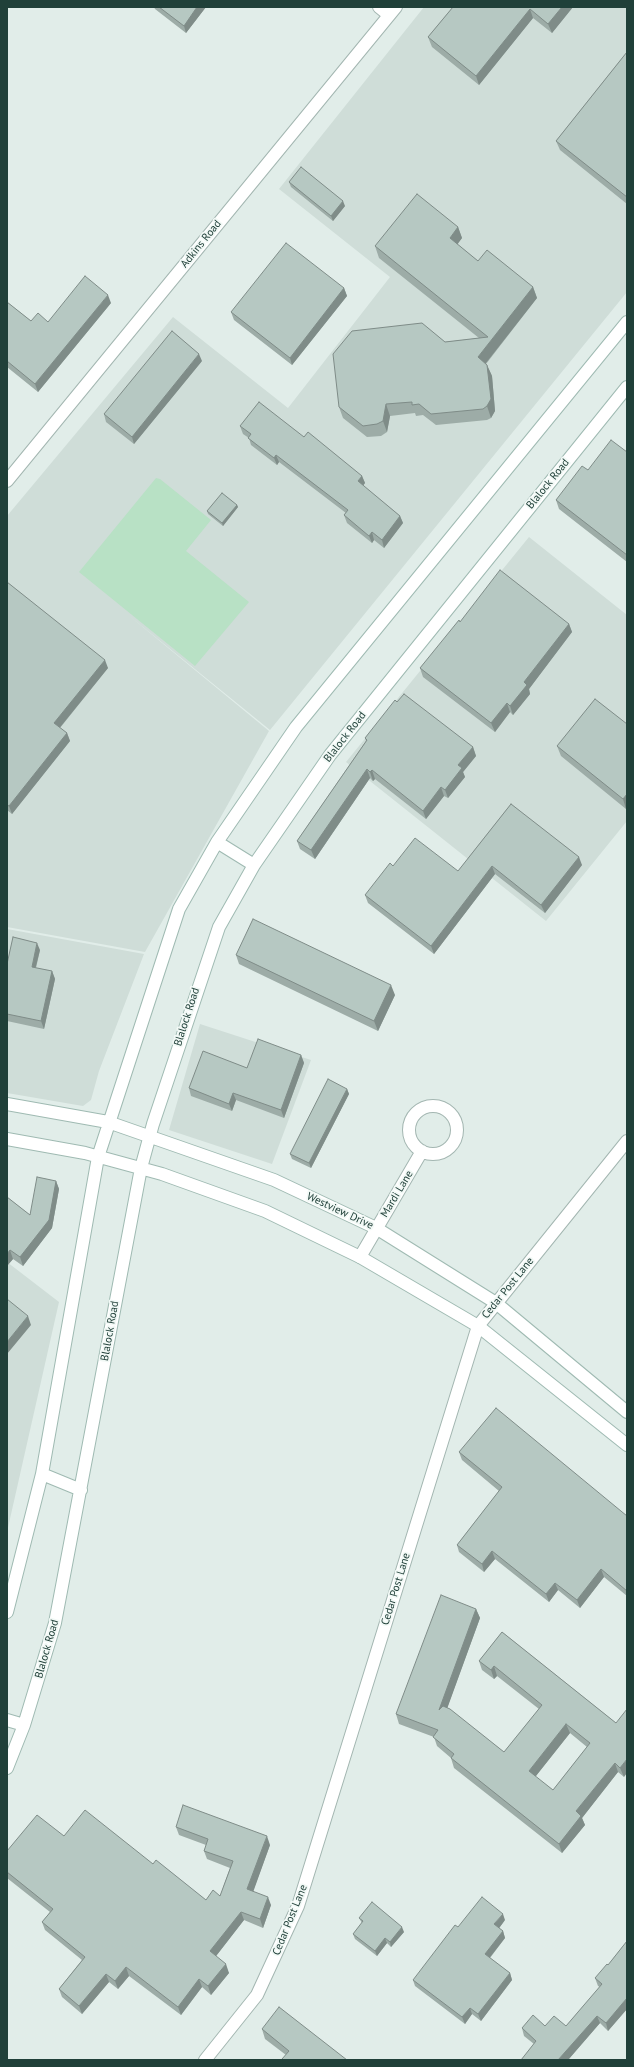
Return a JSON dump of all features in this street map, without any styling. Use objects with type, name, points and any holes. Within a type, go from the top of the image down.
[{"type":"main road","points":[[380,7],[393,11]]},
{"type":"main road","name":"Adkins Road","points":[[7,481],[393,11]]},
{"type":"main road","points":[[7,1612],[42,1474],[98,1157],[108,1122],[179,909],[217,842],[296,727],[627,322]]},
{"type":"main road","name":"Blalock Road","points":[[7,1768],[24,1725],[55,1623],[141,1168],[149,1137],[209,952],[219,927],[254,865],[330,755],[627,387]]},
{"type":"main road","points":[[217,842],[254,865]]},
{"type":"main road","name":"Westview Drive","points":[[7,1104],[108,1122],[274,1180],[376,1228],[496,1303],[627,1412]]},
{"type":"main road","points":[[440,1106],[448,1110],[454,1116],[457,1124],[458,1133],[456,1141],[443,1153],[435,1155],[422,1152],[413,1144],[409,1136],[411,1119],[423,1107],[440,1106]]},
{"type":"main road","points":[[7,1139],[98,1157],[141,1168],[265,1210],[360,1257],[478,1326],[627,1445]]},
{"type":"main road","name":"Cedar Post Lane","points":[[205,2060],[257,1995],[298,1906],[478,1326],[627,1141]]},
{"type":"main road","name":"Mardi Lane","points":[[360,1257],[422,1152]]},
{"type":"main road","points":[[42,1474],[81,1490]]},
{"type":"main road","points":[[7,1720],[24,1725]]},
{"type":"shaded area","points":[[424,7],[627,7],[627,292],[270,730],[127,614],[269,731],[145,952],[7,927],[7,516],[173,317],[288,408],[390,277],[279,189]]},
{"type":"shaded area","points":[[529,537],[627,615],[627,821],[546,921],[346,762]]},
{"type":"shaded area","points":[[7,929],[144,954],[99,1071],[91,1100],[83,1106],[7,1093]]},
{"type":"shaded area","points":[[200,1024],[311,1060],[272,1164],[169,1130]]},
{"type":"shaded area","points":[[7,1262],[59,1302],[7,1532]]},
{"type":"green space","points":[[156,478],[160,479],[211,520],[186,551],[249,602],[195,666],[79,572]]},
{"type":"building","points":[[159,7],[197,7],[184,26]]},
{"type":"building","points":[[453,7],[562,7],[548,24],[530,9],[476,76],[428,37]]},
{"type":"building","points":[[627,52],[627,197],[556,141]]},
{"type":"building","points":[[301,167],[343,201],[331,216],[289,182]]},
{"type":"building","points":[[417,194],[458,227],[450,238],[478,261],[487,250],[533,287],[478,357],[487,365],[491,399],[487,406],[483,409],[431,414],[419,404],[412,405],[412,402],[386,404],[383,421],[377,424],[363,426],[339,407],[333,354],[352,331],[422,323],[445,342],[488,337],[375,246]]},
{"type":"building","points":[[286,243],[344,288],[290,358],[231,312]]},
{"type":"building","points":[[85,276],[108,295],[35,384],[7,361],[7,302],[31,321],[38,313],[48,322]]},
{"type":"building","points":[[172,331],[199,354],[132,437],[104,414]]},
{"type":"building","points":[[259,402],[304,437],[308,432],[362,476],[358,481],[400,516],[382,540],[372,532],[369,536],[344,515],[348,510],[276,455],[274,458],[248,438],[251,434],[240,426]]},
{"type":"building","points":[[611,440],[627,452],[627,555],[556,500],[582,466],[588,470]]},
{"type":"building","points":[[222,493],[237,505],[222,523],[207,511]]},
{"type":"building","points":[[500,570],[569,624],[524,682],[527,685],[510,706],[507,703],[491,723],[420,668],[459,620],[460,622]]},
{"type":"building","points":[[7,582],[105,660],[54,723],[67,733],[9,806],[7,805]]},
{"type":"building","points":[[404,694],[473,747],[458,765],[462,768],[445,790],[441,787],[423,811],[372,770],[370,772],[367,769],[311,850],[297,841],[367,740],[365,738],[395,700],[397,702]]},
{"type":"building","points":[[595,699],[627,724],[627,794],[623,799],[557,746]]},
{"type":"building","points":[[511,804],[579,857],[541,905],[492,866],[431,946],[365,895],[390,863],[393,866],[415,838],[458,871]]},
{"type":"building","points":[[253,919],[391,985],[374,1021],[236,955]]},
{"type":"building","points":[[13,937],[37,943],[32,967],[52,971],[41,1021],[7,1014],[7,964]]},
{"type":"building","points":[[258,1039],[301,1055],[281,1110],[233,1093],[229,1104],[189,1088],[203,1051],[247,1068]]},
{"type":"building","points":[[328,1079],[347,1089],[309,1163],[290,1154]]},
{"type":"building","points":[[37,1177],[56,1181],[49,1220],[20,1257],[10,1250],[7,1254],[7,1197],[30,1215]]},
{"type":"building","points":[[7,1299],[28,1316],[7,1342]]},
{"type":"building","points":[[496,1408],[627,1516],[627,1591],[601,1569],[577,1600],[555,1583],[546,1594],[492,1551],[482,1564],[457,1545],[502,1487],[459,1452]]},
{"type":"building","points":[[441,1595],[476,1609],[439,1710],[443,1706],[450,1709],[504,1752],[542,1705],[494,1666],[491,1670],[479,1661],[502,1632],[616,1723],[627,1709],[627,1759],[620,1768],[615,1763],[576,1811],[581,1816],[559,1844],[451,1758],[454,1754],[433,1737],[438,1730],[396,1714]],"holes":[[[566,1724],[590,1743],[553,1790],[529,1771]]]},
{"type":"building","points":[[183,1805],[267,1836],[247,1889],[268,1897],[260,1919],[241,1912],[210,1951],[226,1964],[208,1986],[199,1979],[178,2007],[126,1967],[115,1981],[106,1974],[79,2006],[59,1989],[85,1957],[42,1922],[53,1909],[7,1872],[7,1851],[37,1815],[64,1836],[85,1810],[153,1864],[156,1860],[206,1900],[213,1890],[220,1896],[233,1861],[204,1851],[208,1839],[176,1827]]},
{"type":"building","points":[[482,1897],[503,1914],[494,1924],[503,1931],[485,1954],[510,1973],[478,2014],[470,2008],[462,2017],[413,1980],[455,1925],[458,1927]]},
{"type":"building","points":[[372,1902],[402,1927],[390,1942],[385,1938],[375,1951],[353,1934],[363,1921],[359,1918]]},
{"type":"building","points":[[627,1941],[627,1998],[606,2023],[597,2016],[558,2060],[521,2060],[536,2041],[522,2028],[533,2015],[545,2026],[554,2016],[566,2026],[602,1984],[595,1978],[607,1964],[608,1965]]},
{"type":"building","points":[[279,2007],[347,2060],[282,2059],[289,2051],[262,2029]]}]
